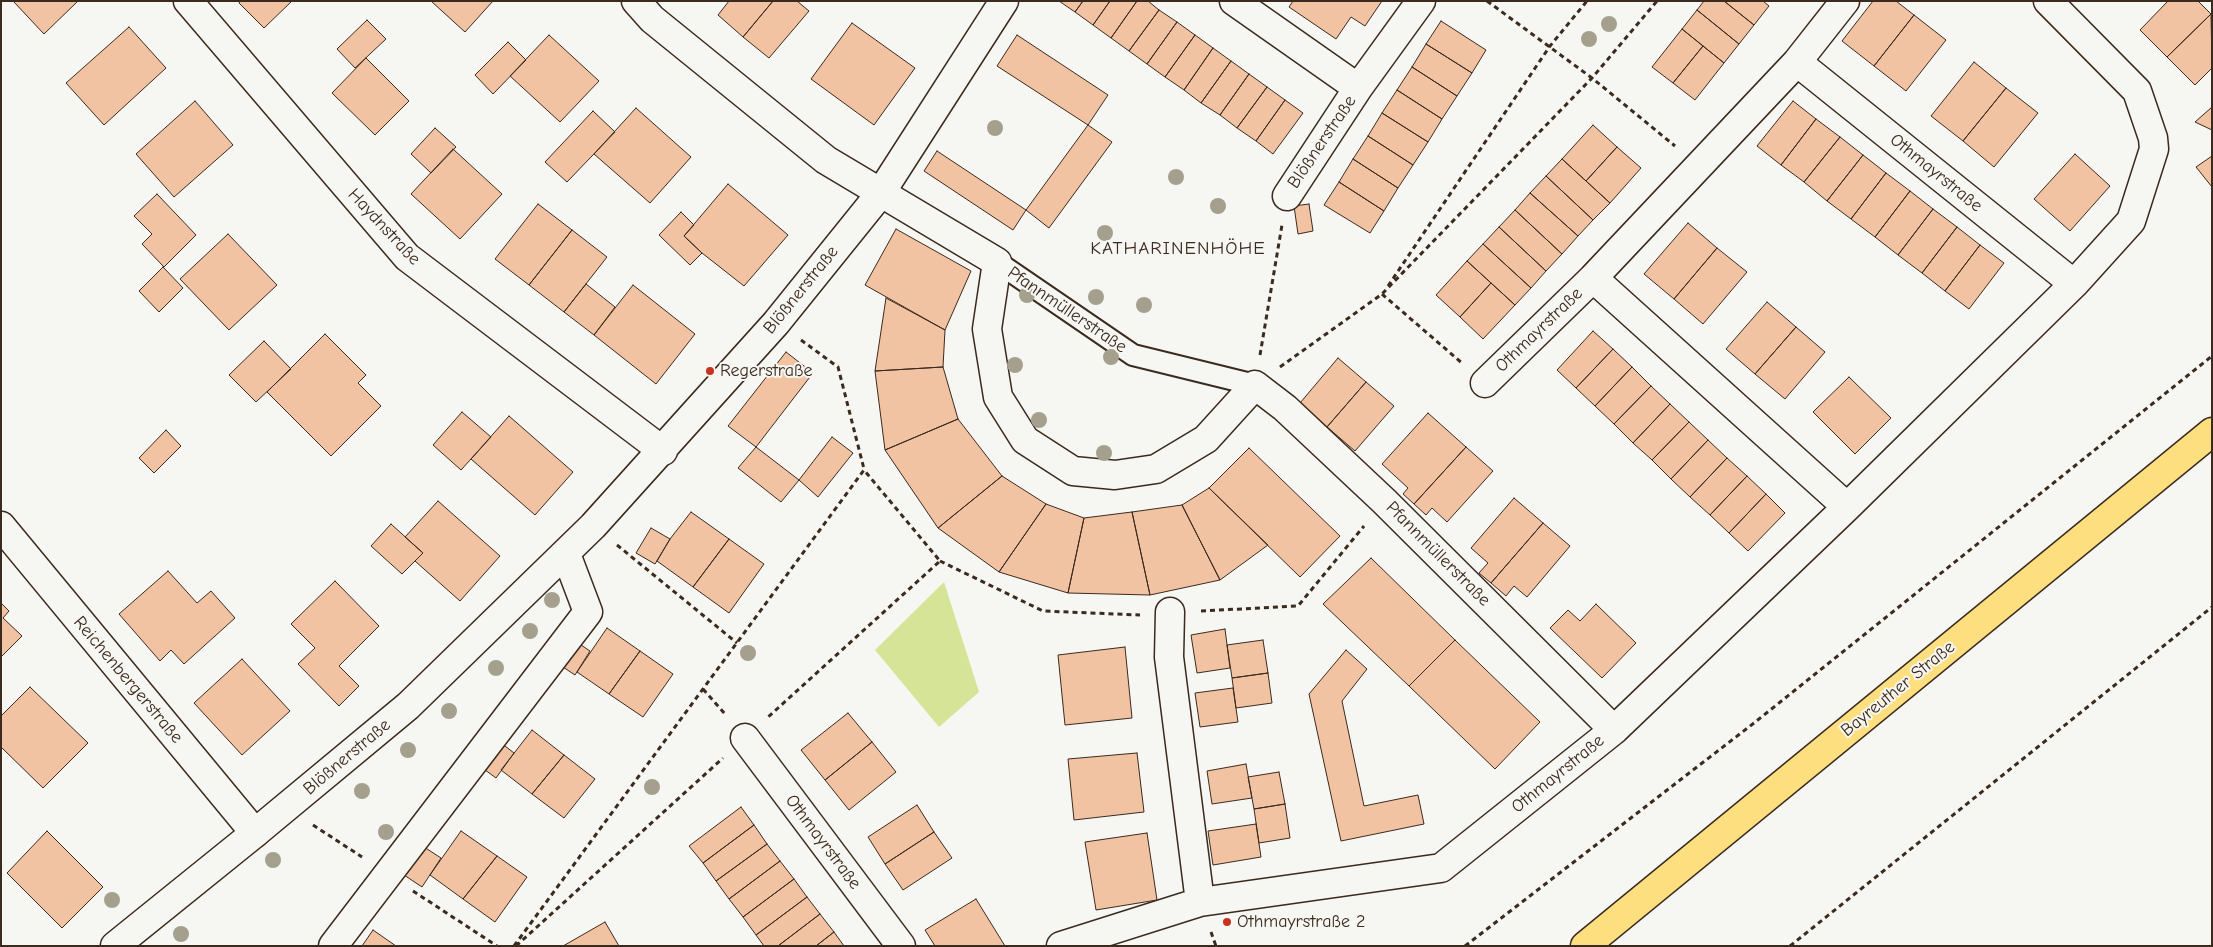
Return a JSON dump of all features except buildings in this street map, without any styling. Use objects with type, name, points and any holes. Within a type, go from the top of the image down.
[{"type":"main road","name":"Bayreuther Straße","points":[[1584,946],[2212,432]]},
{"type":"street","name":"Haydnstraße","points":[[188,1],[407,257],[663,451]]},
{"type":"street","points":[[636,1],[652,19],[826,160],[880,194]]},
{"type":"street","name":"Blößnerstraße","points":[[120,944],[408,706],[594,526],[776,323],[880,194],[1004,1]]},
{"type":"street","name":"Blößnerstraße","points":[[1234,1],[1358,88]]},
{"type":"street","name":"Blößnerstraße","points":[[1286,196],[1358,88],[1421,1]]},
{"type":"street","name":"Othmayrstraße","points":[[1485,383],[1593,278],[1797,62],[1845,1]]},
{"type":"street","name":"Othmayrstraße","points":[[1061,946],[1200,902],[1441,868],[1614,730],[1847,507],[2074,284],[2131,221],[2154,149],[2153,138],[2137,91],[2048,1]]},
{"type":"street","name":"Othmayrstraße","points":[[1797,62],[2074,284]]},
{"type":"street","name":"Pfannmüllerstraße","points":[[880,194],[997,262],[1133,355],[1255,385],[1285,408],[1384,501],[1614,730]]},
{"type":"street","name":"Pfannmüllerstraße","points":[[997,262],[987,329],[998,397],[1025,440],[1073,471],[1115,475],[1156,469],[1206,439],[1255,385]]},
{"type":"street","name":"Othmayrstraße","points":[[1593,278],[1847,507]]},
{"type":"street","name":"Reichenbergerstraße","points":[[1,526],[255,834]]},
{"type":"street","points":[[333,946],[588,612],[566,554]]},
{"type":"street","points":[[1170,612],[1169,656],[1200,902]]},
{"type":"street","name":"Othmayrstraße","points":[[745,738],[901,946]]},
{"type":"path","points":[[1487,1],[1592,78],[1699,165]]},
{"type":"path","points":[[1382,294],[1550,46],[1587,1]]},
{"type":"path","points":[[1255,385],[1382,294],[1592,78],[1657,1]]},
{"type":"path","points":[[1255,385],[1286,196]]},
{"type":"path","points":[[1382,294],[1485,383]]},
{"type":"path","points":[[515,946],[940,561],[864,470],[838,367],[776,323]]},
{"type":"path","points":[[1466,946],[1754,723],[2212,356]]},
{"type":"path","points":[[515,946],[864,470]]},
{"type":"path","points":[[594,526],[737,643]]},
{"type":"path","points":[[1790,946],[2212,607]]},
{"type":"path","points":[[286,807],[496,946]]},
{"type":"green space","points":[[944,582],[979,692],[939,727],[875,650]]},
{"type":"place","name":"Regerstraße","points":[[710,371]]},
{"type":"place","name":"Othmayrstraße 2","points":[[1227,922]]},
{"type":"district","name":"KATHARINENHÖHE","points":[[1178,249]]}]
